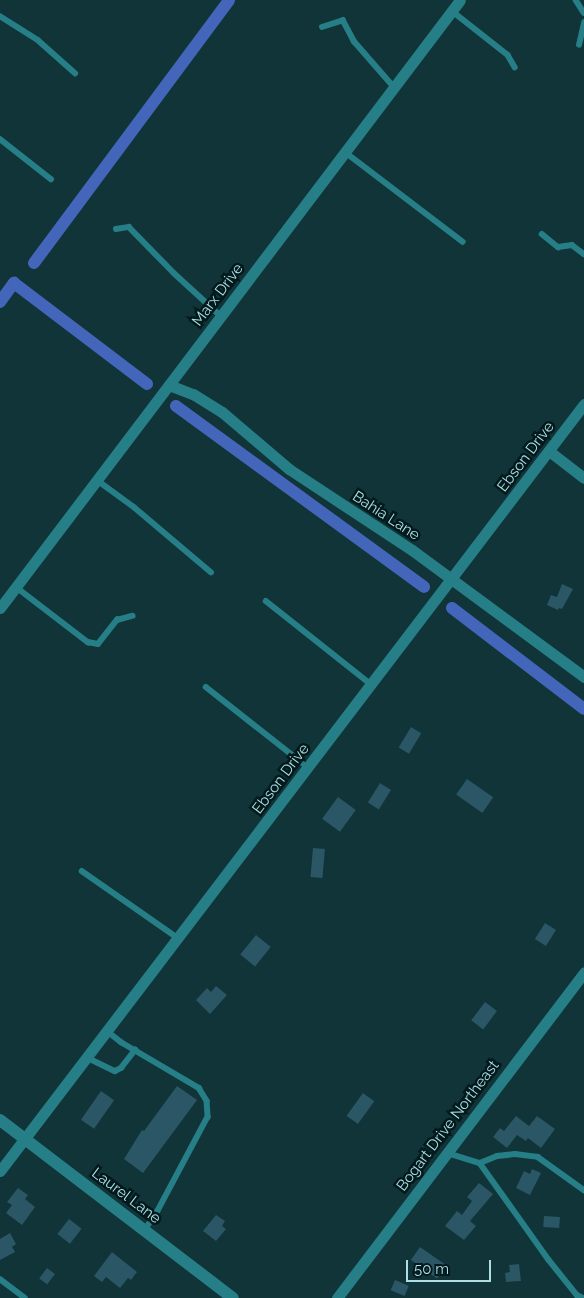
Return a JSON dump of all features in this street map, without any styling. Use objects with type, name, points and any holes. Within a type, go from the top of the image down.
[{"type":"street","name":"Marx Drive","points":[[0,608],[460,0]]},
{"type":"street","name":"Bahia Lane","points":[[169,385],[193,394],[214,407],[289,469],[452,579],[584,677]]},
{"type":"street","name":"Ebson Drive","points":[[0,1171],[309,768],[584,404]]},
{"type":"street","points":[[549,451],[584,478]]},
{"type":"street","name":"Bogart Drive Northeast","points":[[337,1298],[584,973]]},
{"type":"street","name":"Laurel Lane","points":[[0,1120],[145,1230],[229,1297]]},
{"type":"lane","points":[[576,0],[584,13]]},
{"type":"lane","points":[[452,11],[508,55],[515,67]]},
{"type":"lane","points":[[0,16],[38,40],[75,73]]},
{"type":"lane","points":[[322,26],[343,20],[354,41],[394,88]]},
{"type":"lane","points":[[579,45],[584,23]]},
{"type":"lane","points":[[0,139],[51,179]]},
{"type":"lane","points":[[345,152],[463,242]]},
{"type":"lane","points":[[116,230],[129,226],[174,273],[221,316]]},
{"type":"lane","points":[[542,234],[558,247],[572,245],[584,254]]},
{"type":"lane","points":[[97,480],[134,507],[211,572]]},
{"type":"lane","points":[[16,587],[88,642],[98,644],[117,620],[132,616]]},
{"type":"lane","points":[[266,601],[372,685]]},
{"type":"lane","points":[[206,688],[309,768]]},
{"type":"lane","points":[[82,871],[178,938]]},
{"type":"lane","points":[[107,1030],[135,1050],[199,1088],[207,1102],[208,1116],[158,1211],[145,1230]]},
{"type":"lane","points":[[86,1057],[115,1072],[121,1068],[135,1050]]},
{"type":"lane","points":[[446,1153],[480,1164],[549,1260],[577,1295],[583,1298]]},
{"type":"lane","points":[[480,1164],[497,1156],[515,1154],[538,1157],[584,1190]]},
{"type":"lane","points":[[0,1279],[25,1298]]},
{"type":"building","points":[[562,584],[573,589],[562,609],[559,608],[558,610],[547,605],[551,595],[557,597]]},
{"type":"building","points":[[411,727],[421,733],[409,754],[399,748]]},
{"type":"building","points":[[467,779],[493,797],[482,813],[456,795]]},
{"type":"building","points":[[380,783],[391,790],[379,809],[368,803]]},
{"type":"building","points":[[338,797],[356,810],[340,832],[322,819]]},
{"type":"building","points":[[313,848],[325,849],[322,878],[310,877]]},
{"type":"building","points":[[545,923],[556,930],[546,946],[535,939]]},
{"type":"building","points":[[256,935],[271,947],[255,966],[240,954]]},
{"type":"building","points":[[216,986],[227,995],[210,1014],[196,1000],[207,988],[211,992]]},
{"type":"building","points":[[485,1002],[497,1011],[483,1029],[471,1020]]},
{"type":"building","points":[[177,1086],[197,1100],[143,1173],[124,1159],[142,1130],[144,1131]]},
{"type":"building","points":[[101,1091],[114,1100],[94,1129],[81,1120]]},
{"type":"building","points":[[363,1093],[374,1101],[358,1124],[347,1116]]},
{"type":"building","points":[[516,1116],[529,1126],[537,1116],[555,1129],[541,1148],[528,1138],[526,1141],[517,1135],[507,1148],[493,1137],[500,1128],[504,1131]]},
{"type":"building","points":[[532,1169],[541,1173],[530,1195],[516,1188],[524,1171],[530,1174]]},
{"type":"building","points":[[479,1183],[493,1194],[470,1221],[476,1226],[464,1240],[445,1226],[457,1211],[462,1215],[472,1201],[467,1197]]},
{"type":"building","points":[[18,1188],[28,1195],[25,1199],[35,1207],[22,1225],[6,1213],[12,1205],[7,1202]]},
{"type":"building","points":[[216,1215],[225,1221],[222,1226],[226,1229],[216,1241],[203,1231]]},
{"type":"building","points":[[544,1216],[560,1217],[559,1228],[543,1227]]},
{"type":"building","points":[[69,1219],[82,1229],[70,1244],[57,1234]]},
{"type":"building","points":[[10,1233],[16,1244],[12,1247],[15,1252],[0,1260],[0,1239]]},
{"type":"building","points":[[420,1247],[446,1265],[437,1278],[411,1260]]},
{"type":"building","points":[[112,1252],[137,1272],[131,1280],[128,1278],[120,1288],[106,1277],[102,1282],[94,1276]]},
{"type":"building","points":[[519,1264],[521,1281],[506,1282],[505,1273],[510,1272],[509,1265]]},
{"type":"building","points":[[47,1268],[55,1274],[47,1284],[39,1278]]},
{"type":"building","points":[[395,1280],[409,1286],[405,1296],[391,1290]]},
{"type":"waterway","points":[[34,263],[229,0]]},
{"type":"waterway","points":[[0,302],[14,283],[147,384]]},
{"type":"waterway","points":[[176,406],[424,587]]},
{"type":"waterway","points":[[452,608],[584,709]]}]
